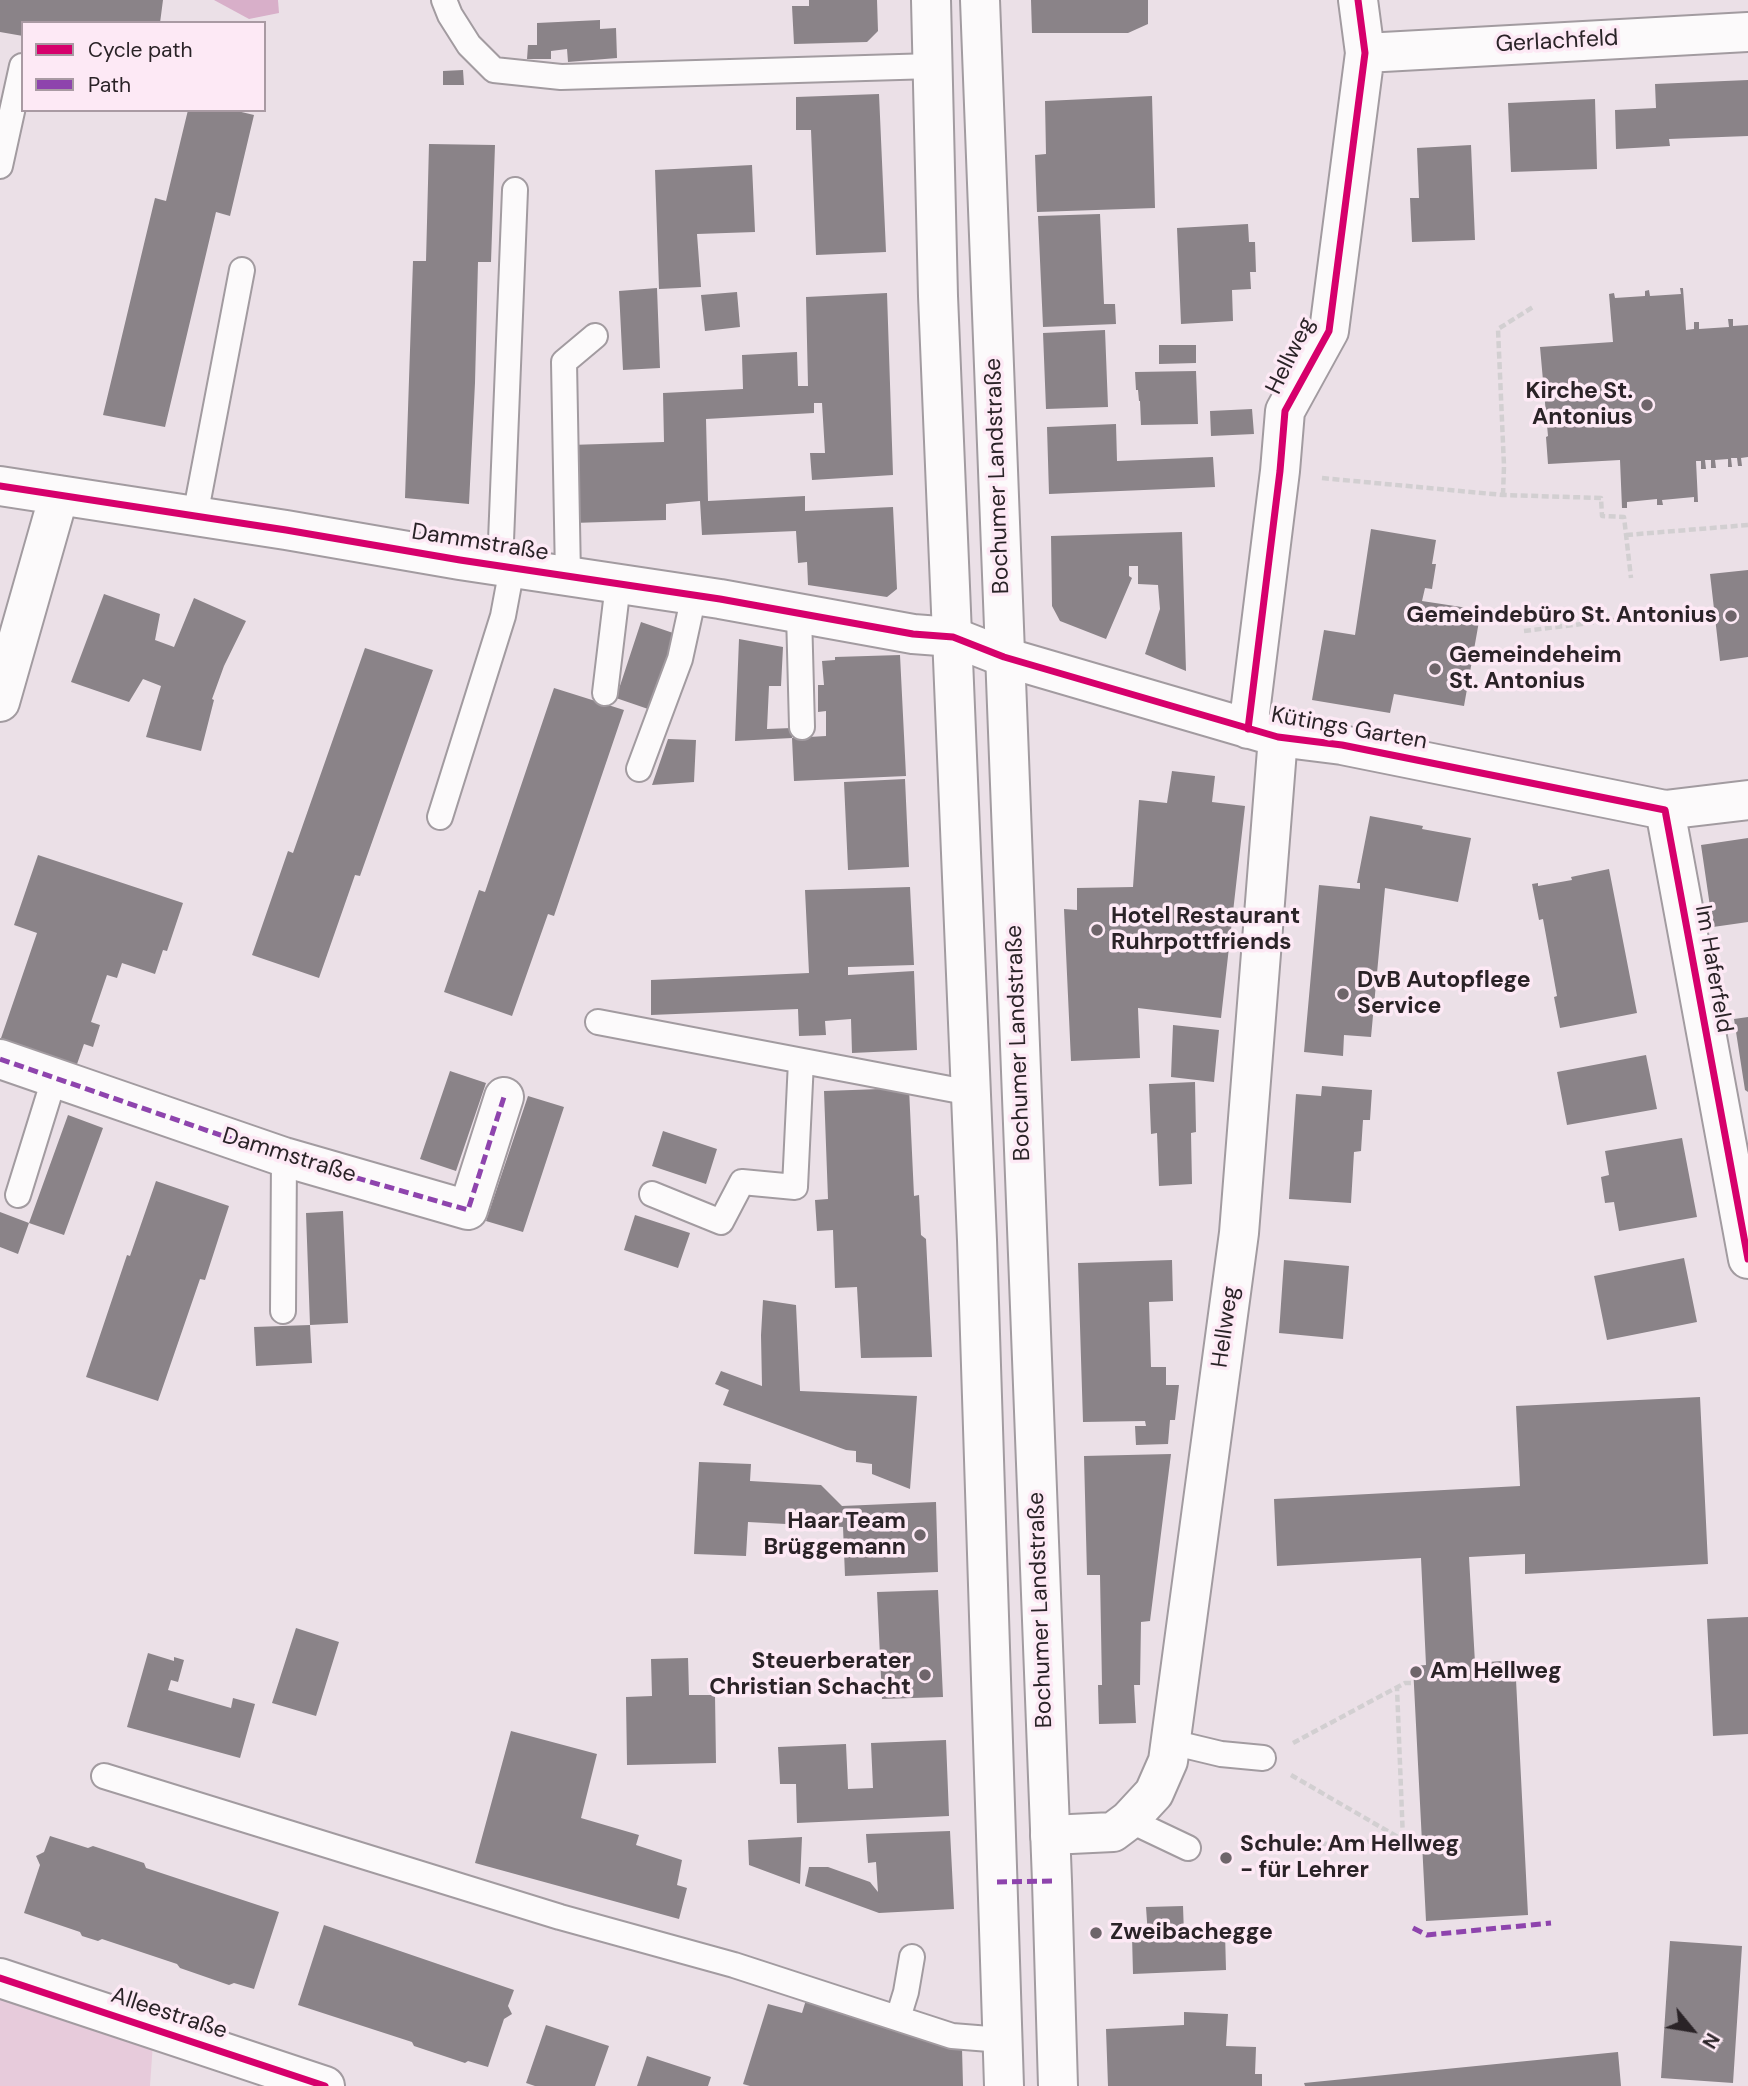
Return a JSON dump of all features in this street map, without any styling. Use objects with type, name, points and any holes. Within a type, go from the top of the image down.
[{"type":"street","points":[[931,0],[938,296],[971,1093],[1004,2086]]},
{"type":"street","name":"Bochumer Landstraße","points":[[980,0],[1058,2086]]},
{"type":"street","name":"Hellweg","points":[[1050,1835],[1113,1832],[1129,1820],[1154,1793],[1168,1761],[1239,1233],[1263,733],[1286,411],[1329,331],[1365,52],[1358,0]]},
{"type":"street","name":"Gerlachfeld","points":[[1365,52],[1748,32]]},
{"type":"street","name":"Dammstraße","points":[[0,486],[694,595],[913,634],[953,637]]},
{"type":"street","points":[[0,702],[59,495]]},
{"type":"street","name":"Kütings Garten","points":[[953,637],[1004,657],[1263,733],[1342,745],[1665,810],[1748,800]]},
{"type":"street","name":"Im Haferfeld","points":[[1665,810],[1737,1145],[1748,1259]]},
{"type":"street","name":"Dammstraße","points":[[0,1059],[284,1157],[468,1210],[504,1097]]},
{"type":"street","name":"Alleestraße","points":[[0,1978],[325,2086]]},
{"type":"lane","points":[[444,0],[469,45],[494,69],[561,77],[933,66]]},
{"type":"lane","points":[[0,166],[21,71]]},
{"type":"lane","points":[[440,817],[503,616],[515,190]]},
{"type":"lane","points":[[195,516],[242,270]]},
{"type":"lane","points":[[568,576],[564,362],[595,336]]},
{"type":"lane","points":[[605,693],[618,584]]},
{"type":"lane","points":[[639,769],[680,659],[694,595]]},
{"type":"lane","points":[[799,613],[802,726]]},
{"type":"lane","points":[[598,1022],[971,1093]]},
{"type":"lane","points":[[652,1194],[721,1222],[741,1182],[795,1187],[802,1061]]},
{"type":"lane","points":[[18,1195],[54,1079]]},
{"type":"lane","points":[[283,1311],[284,1157]]},
{"type":"lane","points":[[1171,1742],[1221,1754],[1263,1758]]},
{"type":"lane","points":[[104,1776],[560,1917],[734,1965],[953,2036],[1002,2040]]},
{"type":"lane","points":[[1129,1820],[1188,1849]]},
{"type":"lane","points":[[898,2018],[912,1957]]},
{"type":"path","points":[[1503,495],[1498,329],[1533,307]]},
{"type":"path","points":[[1280,471],[1343,481],[1503,495],[1601,498],[1602,516],[1623,517],[1631,578]]},
{"type":"path","points":[[1626,535],[1748,525]]},
{"type":"path","points":[[1524,631],[1639,617]]},
{"type":"path","points":[[1263,1758],[1405,1684],[1414,1683]]},
{"type":"path","points":[[1397,1688],[1402,1840]]},
{"type":"path","points":[[1263,1758],[1402,1840]]},
{"type":"path","points":[[1258,1847],[1422,1839]]},
{"type":"shaded area","points":[[214,0],[278,0],[279,13],[249,19]]},
{"type":"shaded area","points":[[0,1985],[153,2043],[150,2086],[0,2086]]},
{"type":"building","points":[[0,0],[163,0],[160,21],[21,21],[21,36],[0,32]]},
{"type":"building","points":[[809,0],[877,0],[878,31],[867,42],[794,44],[792,6],[809,6]]},
{"type":"building","points":[[1031,0],[1148,0],[1148,24],[1128,33],[1032,33]]},
{"type":"building","points":[[600,20],[600,29],[616,28],[617,58],[568,62],[567,49],[551,51],[551,59],[527,59],[528,45],[537,45],[537,23]]},
{"type":"building","points":[[463,70],[464,85],[443,85],[443,71]]},
{"type":"building","points":[[1748,80],[1748,136],[1669,139],[1670,146],[1616,149],[1615,110],[1656,108],[1655,84]]},
{"type":"building","points":[[879,94],[886,252],[816,255],[811,130],[796,130],[796,97]]},
{"type":"building","points":[[1152,96],[1155,208],[1037,212],[1035,155],[1046,154],[1045,101]]},
{"type":"building","points":[[1595,99],[1597,169],[1511,172],[1508,103]]},
{"type":"building","points":[[188,112],[241,112],[254,115],[230,216],[216,212],[165,427],[103,415],[155,198],[166,201]]},
{"type":"building","points":[[429,144],[495,145],[491,262],[478,262],[469,504],[405,498],[413,261],[426,261]]},
{"type":"building","points":[[1471,145],[1475,240],[1412,242],[1410,198],[1419,198],[1417,148]]},
{"type":"building","points":[[752,165],[755,232],[697,234],[701,287],[659,289],[655,170]]},
{"type":"building","points":[[1100,214],[1104,304],[1115,304],[1116,324],[1043,327],[1038,216]]},
{"type":"building","points":[[1248,224],[1249,242],[1255,242],[1256,272],[1250,272],[1251,289],[1232,290],[1233,321],[1181,324],[1177,228]]},
{"type":"building","points":[[657,288],[660,368],[623,370],[619,291]]},
{"type":"building","name":"Kirche St. Antonius","points":[[1680,288],[1683,288],[1686,330],[1694,329],[1694,322],[1699,322],[1699,329],[1729,327],[1728,319],[1733,319],[1733,326],[1748,325],[1748,457],[1741,458],[1742,466],[1738,466],[1737,458],[1731,458],[1732,467],[1728,467],[1728,459],[1715,460],[1716,468],[1711,468],[1711,460],[1705,460],[1706,469],[1701,469],[1701,461],[1696,461],[1698,502],[1694,502],[1694,497],[1662,500],[1663,505],[1657,505],[1657,499],[1627,502],[1627,508],[1622,508],[1620,460],[1548,464],[1540,347],[1613,342],[1609,294],[1614,293],[1615,298],[1645,296],[1645,291],[1649,290],[1650,296],[1681,294]]},
{"type":"building","points":[[737,292],[740,327],[705,331],[701,295]]},
{"type":"building","points":[[887,293],[893,475],[812,480],[810,453],[825,453],[822,403],[814,403],[814,413],[706,419],[708,501],[805,496],[805,511],[893,507],[897,589],[887,597],[808,585],[807,562],[798,563],[796,531],[702,535],[700,501],[666,504],[666,520],[573,523],[570,445],[664,442],[663,393],[743,389],[742,355],[797,352],[798,386],[808,386],[806,297]]},
{"type":"building","points":[[1105,330],[1108,407],[1046,409],[1043,333]]},
{"type":"building","points":[[1159,345],[1196,345],[1196,363],[1159,364]]},
{"type":"building","points":[[1196,371],[1198,424],[1141,425],[1135,372]]},
{"type":"building","points":[[1252,409],[1254,434],[1211,436],[1210,411]]},
{"type":"building","points":[[1116,424],[1117,461],[1213,457],[1215,487],[1049,494],[1047,427]]},
{"type":"building","points":[[1371,529],[1436,540],[1432,589],[1425,588],[1422,601],[1481,610],[1464,706],[1394,694],[1390,713],[1312,700],[1324,630],[1355,635]]},
{"type":"building","points":[[1182,532],[1186,671],[1145,654],[1160,609],[1158,585],[1138,584],[1138,566],[1129,566],[1129,576],[1132,578],[1106,639],[1060,621],[1052,606],[1051,536]]},
{"type":"building","name":"Gemeindebüro St. Antonius","points":[[1748,570],[1748,657],[1720,661],[1710,574]]},
{"type":"building","points":[[104,594],[160,614],[155,640],[174,647],[194,598],[246,621],[224,666],[212,699],[214,700],[201,751],[146,737],[161,686],[143,679],[129,702],[71,682]]},
{"type":"building","points":[[641,622],[676,634],[651,710],[616,698]]},
{"type":"building","points":[[739,639],[783,647],[781,686],[769,686],[767,729],[792,728],[792,738],[735,741]]},
{"type":"building","points":[[365,648],[433,670],[360,876],[355,875],[319,978],[252,955],[288,851],[293,853]]},
{"type":"building","points":[[900,655],[906,776],[794,781],[792,738],[826,736],[826,711],[818,712],[818,685],[824,685],[822,661],[835,660],[835,657]]},
{"type":"building","points":[[554,688],[624,710],[554,916],[548,914],[512,1016],[444,992],[479,890],[485,892]]},
{"type":"building","points":[[668,739],[696,740],[694,782],[652,785]]},
{"type":"building","points":[[1172,771],[1215,776],[1212,802],[1245,806],[1221,1018],[1138,1008],[1140,1058],[1071,1061],[1064,909],[1077,910],[1077,888],[1133,887],[1139,800],[1167,803]]},
{"type":"building","points":[[905,779],[909,867],[848,870],[844,782]]},
{"type":"building","points":[[1370,816],[1471,838],[1458,902],[1385,888],[1371,1037],[1344,1035],[1343,1056],[1304,1052],[1319,885],[1360,889],[1360,883],[1357,883]]},
{"type":"building","points":[[1748,838],[1748,922],[1713,927],[1701,845]]},
{"type":"building","points":[[38,855],[183,903],[167,951],[163,950],[155,974],[122,963],[117,978],[107,975],[91,1022],[100,1025],[93,1047],[84,1044],[76,1067],[0,1041],[37,933],[14,925]]},
{"type":"building","points":[[1609,869],[1637,1013],[1560,1028],[1543,919],[1539,920],[1532,884],[1538,883],[1538,886],[1572,880],[1571,877]]},
{"type":"building","points":[[910,887],[914,965],[848,967],[848,975],[914,971],[917,1050],[852,1053],[851,1019],[825,1021],[826,1035],[799,1036],[798,1009],[651,1015],[651,980],[809,973],[805,890]]},
{"type":"building","points":[[1748,1017],[1748,1092],[1745,1090],[1734,1019]]},
{"type":"building","points":[[1173,1025],[1219,1030],[1214,1082],[1171,1077]]},
{"type":"building","points":[[1646,1055],[1657,1109],[1567,1125],[1557,1072]]},
{"type":"building","points":[[450,1071],[486,1083],[456,1171],[420,1159]]},
{"type":"building","points":[[1195,1082],[1196,1132],[1191,1133],[1192,1184],[1159,1186],[1157,1133],[1151,1134],[1149,1084]]},
{"type":"building","points":[[1322,1086],[1372,1090],[1370,1120],[1363,1120],[1361,1151],[1354,1152],[1351,1203],[1289,1199],[1296,1094],[1321,1096]]},
{"type":"building","points":[[909,1088],[914,1196],[919,1195],[921,1235],[926,1239],[932,1357],[861,1358],[857,1287],[835,1288],[833,1230],[817,1231],[815,1200],[828,1199],[824,1091]]},
{"type":"building","points":[[528,1096],[564,1107],[523,1232],[486,1221]]},
{"type":"building","points":[[68,1115],[103,1128],[64,1235],[29,1223]]},
{"type":"building","points":[[663,1131],[717,1149],[706,1184],[652,1166]]},
{"type":"building","points":[[1682,1138],[1697,1217],[1619,1231],[1614,1202],[1605,1203],[1601,1177],[1609,1175],[1605,1151]]},
{"type":"building","points":[[156,1181],[229,1206],[205,1280],[200,1279],[158,1401],[86,1377],[127,1255],[130,1256]]},
{"type":"building","points":[[343,1211],[348,1323],[310,1325],[306,1213]]},
{"type":"building","points":[[0,1212],[29,1223],[18,1254],[0,1247]]},
{"type":"building","points":[[635,1215],[690,1233],[678,1268],[624,1250]]},
{"type":"building","points":[[1684,1258],[1697,1322],[1607,1340],[1594,1276]]},
{"type":"building","points":[[1172,1260],[1173,1301],[1149,1302],[1151,1367],[1166,1367],[1166,1385],[1179,1385],[1175,1420],[1170,1420],[1168,1444],[1136,1445],[1135,1426],[1146,1426],[1145,1421],[1083,1422],[1078,1263]]},
{"type":"building","points":[[1284,1260],[1349,1266],[1343,1339],[1279,1333]]},
{"type":"building","points":[[763,1300],[796,1305],[800,1391],[917,1396],[910,1489],[872,1474],[872,1464],[856,1462],[856,1451],[846,1450],[723,1405],[729,1390],[715,1384],[721,1371],[762,1386]]},
{"type":"building","points":[[310,1325],[312,1363],[256,1366],[254,1327]]},
{"type":"building","points":[[1700,1397],[1708,1564],[1525,1574],[1525,1554],[1469,1557],[1475,1663],[1515,1660],[1528,1915],[1426,1921],[1413,1666],[1426,1665],[1421,1558],[1277,1566],[1274,1499],[1520,1486],[1516,1406]]},
{"type":"building","points":[[1171,1454],[1150,1621],[1141,1622],[1140,1685],[1134,1685],[1136,1723],[1099,1724],[1098,1685],[1102,1685],[1100,1575],[1087,1575],[1084,1456]]},
{"type":"building","points":[[699,1462],[751,1464],[750,1481],[821,1485],[842,1506],[936,1502],[938,1572],[845,1576],[843,1527],[748,1522],[746,1556],[694,1554]]},
{"type":"building","points":[[938,1590],[943,1697],[882,1699],[877,1592]]},
{"type":"building","points":[[1748,1617],[1748,1734],[1713,1736],[1707,1619]]},
{"type":"building","points":[[296,1628],[339,1642],[316,1716],[272,1703]]},
{"type":"building","points":[[148,1653],[174,1661],[174,1657],[184,1660],[178,1682],[171,1680],[168,1690],[231,1708],[233,1698],[255,1704],[240,1758],[127,1727]]},
{"type":"building","points":[[688,1658],[689,1695],[715,1695],[716,1763],[627,1765],[626,1697],[652,1696],[651,1659]]},
{"type":"building","points":[[511,1731],[597,1754],[581,1818],[639,1835],[636,1845],[682,1860],[677,1885],[687,1888],[679,1919],[475,1863]]},
{"type":"building","points":[[946,1740],[949,1816],[797,1823],[796,1784],[780,1784],[778,1747],[846,1744],[848,1789],[873,1788],[871,1743]]},
{"type":"building","points":[[950,1831],[954,1909],[879,1913],[805,1886],[809,1867],[828,1867],[870,1882],[878,1892],[876,1862],[868,1863],[866,1834]]},
{"type":"building","points":[[50,1836],[88,1848],[93,1846],[144,1863],[146,1868],[279,1912],[254,1989],[234,1983],[229,1985],[180,1968],[177,1964],[102,1939],[98,1941],[82,1936],[80,1932],[24,1913],[40,1865],[36,1856],[44,1852]]},
{"type":"building","points":[[802,1837],[800,1884],[749,1865],[748,1840]]},
{"type":"building","points":[[1183,1906],[1184,1934],[1225,1932],[1226,1970],[1133,1974],[1132,1936],[1148,1936],[1146,1907]]},
{"type":"building","points":[[324,1925],[514,1990],[508,2006],[512,2014],[504,2019],[488,2067],[468,2061],[465,2063],[414,2046],[412,2042],[298,2005]]},
{"type":"building","points":[[1670,1941],[1742,1946],[1733,2083],[1661,2078]]},
{"type":"building","points":[[806,2000],[962,2048],[963,2086],[743,2084],[768,2004],[802,2013]]},
{"type":"building","points":[[1184,2012],[1228,2014],[1226,2046],[1256,2047],[1255,2074],[1262,2074],[1262,2086],[1108,2086],[1106,2029],[1184,2025]]},
{"type":"building","points":[[546,2025],[609,2046],[595,2086],[535,2086],[526,2083]]},
{"type":"building","points":[[1618,2052],[1621,2086],[1305,2086],[1304,2083]]},
{"type":"building","points":[[647,2056],[711,2077],[708,2086],[637,2086]]},
{"type":"marked path","points":[[0,1059],[284,1157],[468,1210],[504,1097]]},
{"type":"marked path","points":[[997,1882],[1052,1881]]},
{"type":"marked path","points":[[1413,1928],[1427,1935],[1551,1923]]},
{"type":"cycle path","points":[[1248,729],[1285,411],[1329,331],[1365,53],[1358,0]]},
{"type":"cycle path","points":[[0,486],[720,599],[913,634],[953,637],[1004,657],[1278,737],[1342,745],[1665,810],[1748,1259]]},
{"type":"cycle path","points":[[0,1978],[325,2086]]},
{"type":"place","name":"Kirche St. Antonius","points":[[1647,405]]},
{"type":"place","name":"Gemeindebüro St. Antonius","points":[[1731,616]]},
{"type":"place","name":"Gemeindeheim St. Antonius","points":[[1435,669]]},
{"type":"place","name":"Hotel Restaurant Ruhrpottfriends","points":[[1097,930]]},
{"type":"place","name":"DvB Autopflege Service","points":[[1343,994]]},
{"type":"place","name":"Haar Team Brüggemann","points":[[920,1535]]},
{"type":"place","name":"Am Hellweg","points":[[1416,1672]]},
{"type":"place","name":"Steuerberater Christian Schacht","points":[[925,1675]]},
{"type":"place","name":"Schule: Am Hellweg - für Lehrer","points":[[1226,1858]]},
{"type":"place","name":"Zweibachegge","points":[[1096,1933]]}]
